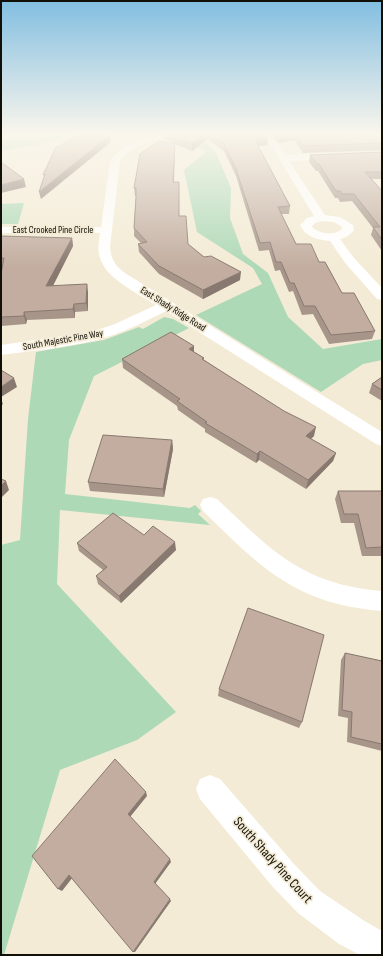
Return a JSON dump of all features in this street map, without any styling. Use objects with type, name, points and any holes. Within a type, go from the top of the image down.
[{"type":"street","name":"East Shady Ridge Road","points":[[112,179],[104,252],[109,266],[120,276],[382,440]]},
{"type":"street","points":[[296,179],[320,218]]},
{"type":"street","points":[[320,218],[336,219],[347,225],[349,228],[346,233],[333,237],[317,235],[306,228],[308,221],[320,218]]},
{"type":"street","name":"East Crooked Pine Circle","points":[[1,230],[106,230]]},
{"type":"street","points":[[333,237],[350,261],[382,296]]},
{"type":"street","name":"South Majestic Pine Way","points":[[1,350],[86,338],[102,334],[167,305]]},
{"type":"street","points":[[210,505],[270,561],[290,574],[315,586],[338,594],[382,600]]},
{"type":"street","name":"South Shady Pine Court","points":[[210,789],[309,902],[351,932],[382,950]]},
{"type":"green space","points":[[186,179],[227,179],[231,188],[230,218],[243,254],[268,273],[288,317],[323,349],[382,339],[382,360],[363,364],[321,392],[196,315],[262,284],[253,268],[197,232]]},
{"type":"green space","points":[[24,203],[18,224],[1,224],[1,204]]},
{"type":"green space","points":[[164,317],[173,319],[189,328],[94,376],[69,440],[65,494],[190,508],[195,505],[201,511],[198,514],[210,525],[60,510],[57,584],[176,712],[137,740],[60,770],[4,955],[1,955],[1,545],[20,540],[28,419],[36,352],[104,340],[139,327],[143,329]]},
{"type":"building","points":[[1,179],[24,179],[1,185]]},
{"type":"building","points":[[43,179],[56,179],[39,192]]},
{"type":"building","points":[[136,179],[173,179],[173,182],[179,182],[179,216],[186,216],[188,244],[204,257],[211,256],[241,272],[203,290],[159,266],[138,244],[147,242],[134,228],[136,188],[134,188]]},
{"type":"building","points":[[239,179],[275,179],[290,206],[278,207],[296,244],[311,244],[319,262],[325,262],[342,293],[354,293],[375,331],[331,335],[315,306],[304,306],[294,283],[290,283],[281,262],[276,262],[270,242],[260,243]]},
{"type":"building","points":[[328,179],[371,179],[382,191],[382,240],[373,227],[380,227],[354,194],[342,194],[340,191],[336,191]]},
{"type":"building","points":[[1,236],[72,238],[46,286],[87,284],[86,303],[74,304],[73,309],[24,312],[24,316],[1,317],[1,274],[4,258],[1,258]]},
{"type":"building","points":[[171,332],[194,346],[189,349],[204,358],[202,359],[284,411],[316,427],[306,436],[336,453],[308,480],[260,451],[257,454],[205,423],[207,422],[177,401],[180,399],[122,359]]},
{"type":"building","points":[[1,370],[14,378],[1,387]]},
{"type":"building","points":[[382,377],[382,390],[372,384]]},
{"type":"building","points":[[103,435],[172,440],[163,489],[88,482]]},
{"type":"building","points":[[1,479],[6,481],[1,486]]},
{"type":"building","points":[[338,491],[382,491],[382,547],[366,548],[358,514],[344,514]]},
{"type":"building","points":[[113,513],[144,535],[153,526],[175,542],[119,596],[96,576],[107,567],[77,543]]},
{"type":"building","points":[[248,608],[324,635],[302,722],[219,689]]},
{"type":"building","points":[[345,653],[382,661],[382,744],[351,737],[352,712],[342,710]]},
{"type":"building","points":[[115,759],[146,792],[128,814],[170,859],[154,882],[170,899],[133,952],[69,875],[58,889],[32,856]]}]
